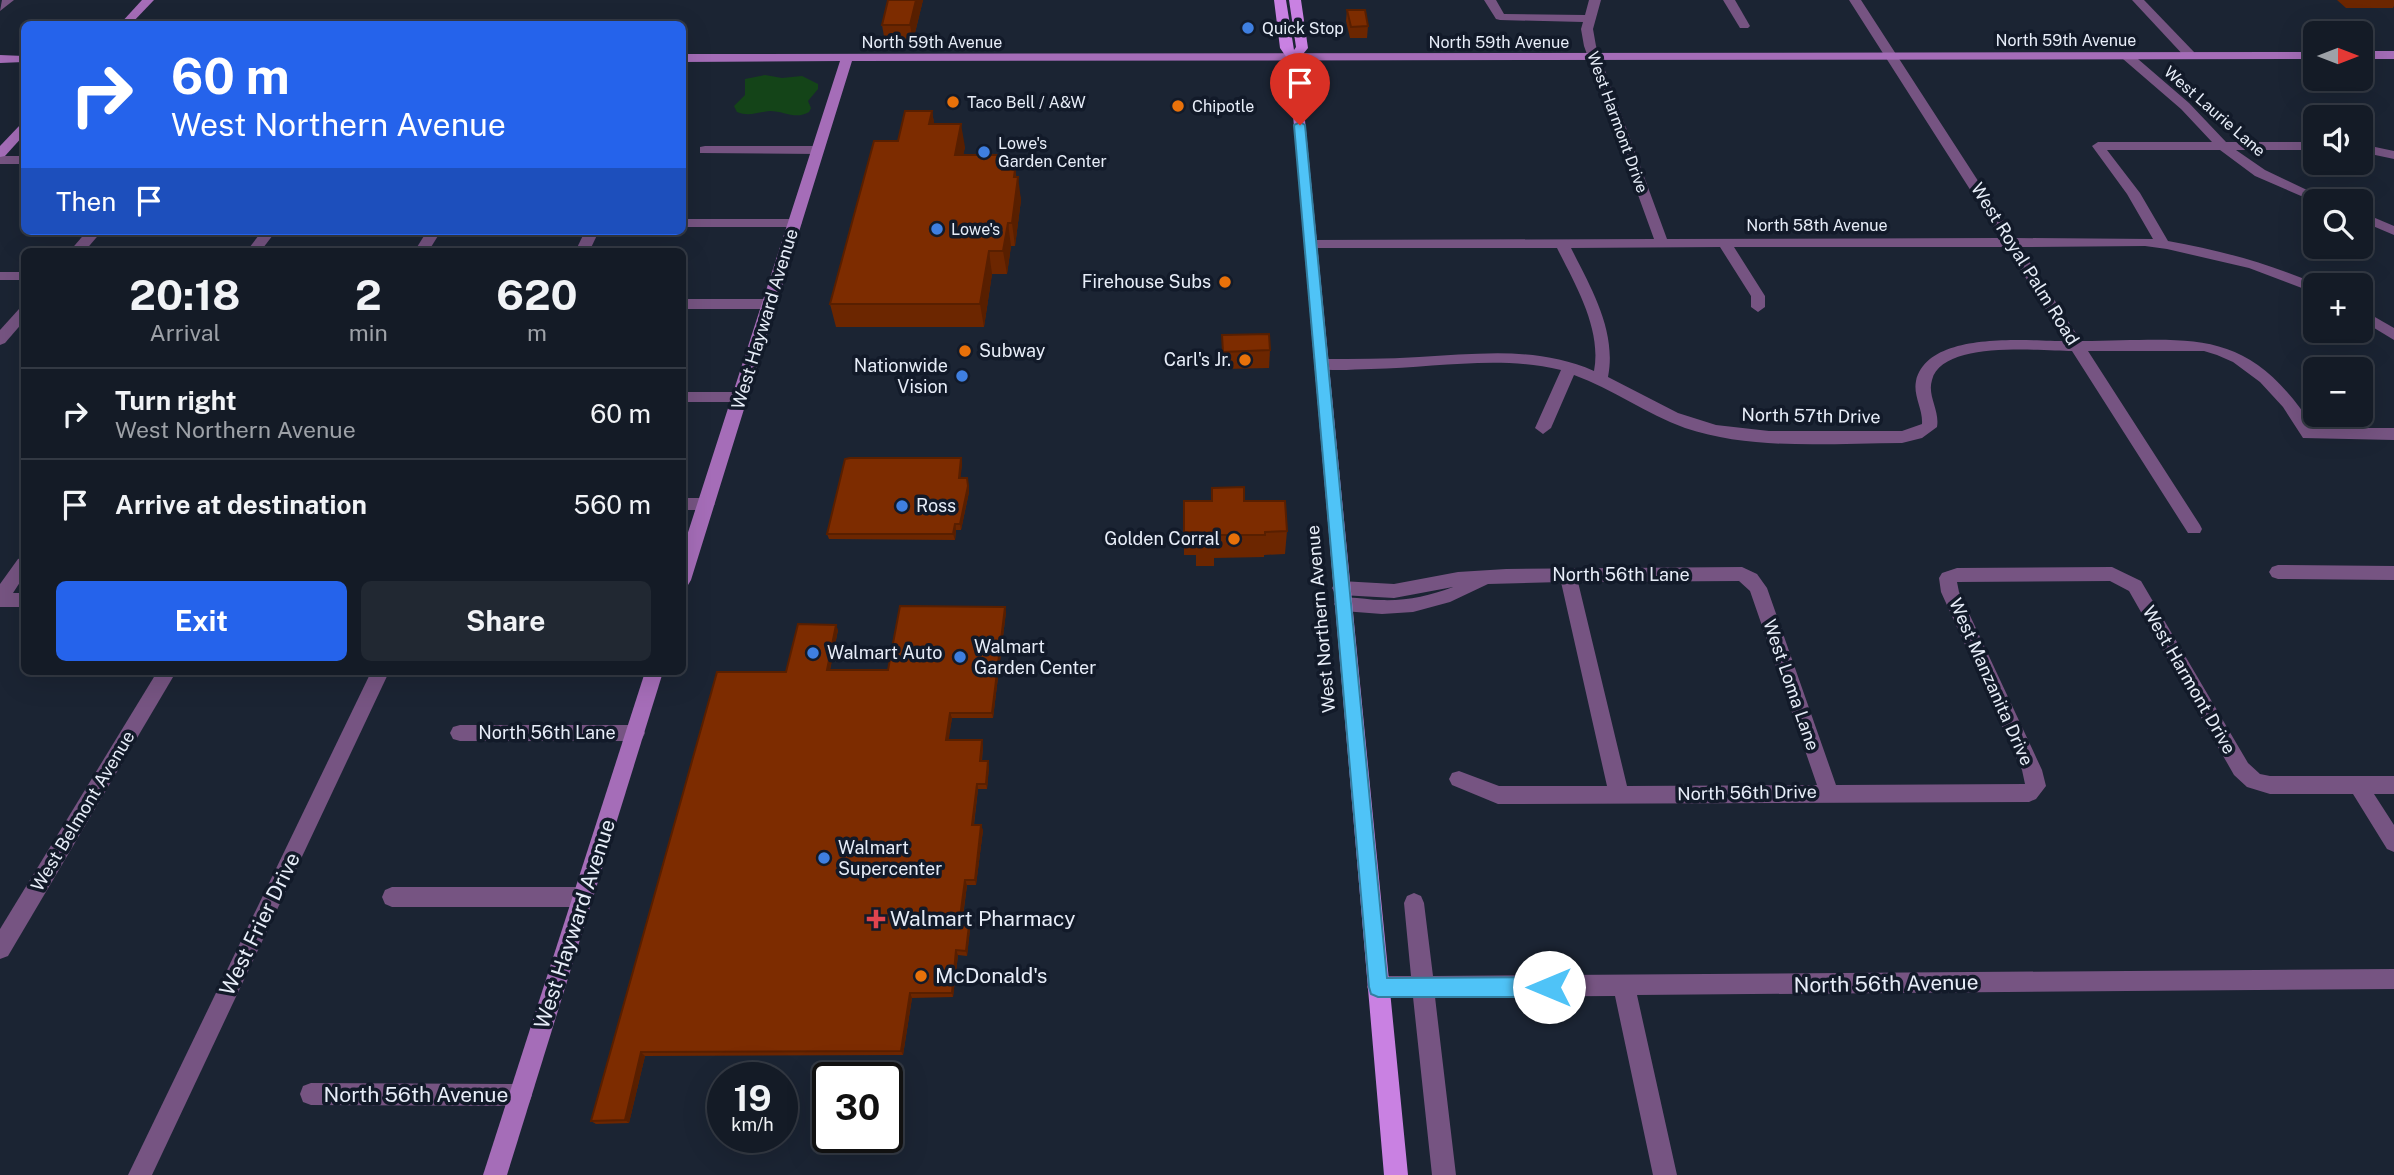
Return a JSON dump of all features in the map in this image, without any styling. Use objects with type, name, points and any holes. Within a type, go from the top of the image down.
[{"type":"main road","points":[[128,21],[148,0]]},
{"type":"main road","name":"West Northern Avenue","points":[[1280,0],[1286,48],[1293,58],[1396,1175]]},
{"type":"main road","name":"West Northern Avenue","points":[[1293,58],[1302,48],[1295,0]]},
{"type":"main road","name":"North 59th Avenue","points":[[686,58],[2303,55]]},
{"type":"main road","points":[[2373,55],[2394,55]]},
{"type":"main road","name":"West Hayward Avenue","points":[[686,567],[847,58]]},
{"type":"main road","points":[[0,59],[21,59]]},
{"type":"main road","points":[[0,153],[21,131]]},
{"type":"main road","name":"West Hayward Avenue","points":[[495,1175],[653,675]]},
{"type":"street","points":[[0,8],[8,0]]},
{"type":"street","points":[[1490,0],[1500,17],[1589,19]]},
{"type":"street","name":"West Harmont Drive","points":[[1595,0],[1589,19],[1588,38],[1662,243]]},
{"type":"street","points":[[1728,0],[1744,26]]},
{"type":"street","name":"West Royal Palm Road","points":[[1855,0],[2194,529]]},
{"type":"street","name":"West Laurie Lane","points":[[2138,0],[2190,55]]},
{"type":"street","name":"West Laurie Lane","points":[[2127,56],[2189,109],[2224,146],[2260,173],[2303,192]]},
{"type":"street","points":[[2163,244],[2142,206],[2098,146],[2303,146]]},
{"type":"street","points":[[705,150],[818,150]]},
{"type":"street","points":[[2373,151],[2394,155]]},
{"type":"street","points":[[0,160],[21,160]]},
{"type":"street","points":[[2373,221],[2394,231]]},
{"type":"street","points":[[686,223],[795,223]]},
{"type":"street","points":[[80,248],[91,235]]},
{"type":"street","name":"North 58th Avenue","points":[[1311,244],[2131,242],[2163,244],[2251,264],[2303,284]]},
{"type":"street","points":[[1562,243],[1592,308],[1600,335],[1604,366],[1600,378]]},
{"type":"street","points":[[1724,243],[1758,296],[1758,307]]},
{"type":"street","points":[[0,276],[21,276]]},
{"type":"street","points":[[686,304],[769,304]]},
{"type":"street","points":[[0,340],[21,316]]},
{"type":"street","points":[[2373,322],[2394,335]]},
{"type":"street","name":"North 57th Drive","points":[[1322,363],[1425,362],[1483,355],[1543,360],[1600,378],[1661,411],[1713,430],[1751,436],[1902,437],[1916,435],[1929,427],[1932,415],[1923,390],[1926,376],[1935,363],[1949,354],[1975,346],[2204,345],[2236,356],[2263,373],[2292,407],[2309,434],[2394,434]]},
{"type":"street","points":[[1543,428],[1570,367]]},
{"type":"street","points":[[686,397],[740,397]]},
{"type":"street","points":[[686,504],[707,504]]},
{"type":"street","points":[[0,598],[21,568]]},
{"type":"street","points":[[2278,572],[2394,573]]},
{"type":"street","name":"West Harmont Drive","points":[[1948,578],[1957,575],[2112,574],[2124,579],[2135,586],[2241,769],[2254,781],[2270,785],[2358,785]]},
{"type":"street","name":"North 56th Lane","points":[[1342,596],[1378,608],[1421,606],[1489,577],[1742,575],[1751,579]]},
{"type":"street","points":[[1568,576],[1619,794]]},
{"type":"street","name":"West Manzanita Drive","points":[[1948,578],[1951,592],[2032,770],[2036,786]]},
{"type":"street","name":"West Loma Lane","points":[[1751,579],[1758,588],[1829,792]]},
{"type":"street","points":[[0,598],[21,600]]},
{"type":"street","name":"West Belmont Avenue","points":[[0,949],[165,675]]},
{"type":"street","name":"West Frier Drive","points":[[140,1175],[379,675]]},
{"type":"street","name":"North 56th Lane","points":[[460,733],[635,733]]},
{"type":"street","name":"North 56th Drive","points":[[1459,779],[1499,795],[2029,793],[2036,786]]},
{"type":"street","points":[[2358,785],[2394,785]]},
{"type":"street","points":[[2358,785],[2394,843]]},
{"type":"street","points":[[392,897],[584,897]]},
{"type":"street","points":[[1413,903],[1444,1175]]},
{"type":"street","name":"North 56th Avenue","points":[[1378,987],[2394,979]]},
{"type":"street","points":[[1624,987],[1665,1175]]},
{"type":"street","name":"North 56th Avenue","points":[[311,1094],[521,1095]]},
{"type":"green space","points":[[765,75],[782,78],[802,76],[818,84],[818,89],[808,101],[811,108],[809,112],[795,115],[770,111],[750,114],[737,112],[734,106],[745,95],[745,79]]},
{"type":"building","points":[[888,0],[916,0],[910,25],[882,25]]},
{"type":"building","points":[[1347,10],[1365,10],[1368,26],[1351,27]]},
{"type":"building","name":"Lowe's","points":[[905,111],[932,111],[929,124],[961,124],[955,155],[1004,155],[1002,170],[1015,170],[1014,177],[1018,177],[1012,223],[1008,223],[1003,251],[989,251],[980,304],[830,304],[874,141],[898,141]]},
{"type":"building","points":[[1269,334],[1270,350],[1223,352],[1222,335]]},
{"type":"building","name":"Ross","points":[[961,458],[959,478],[967,478],[968,486],[960,524],[955,524],[953,534],[827,534],[845,459]]},
{"type":"building","points":[[1244,487],[1244,501],[1285,501],[1287,531],[1265,532],[1265,535],[1214,535],[1214,543],[1196,543],[1196,532],[1184,532],[1184,501],[1212,501],[1212,488]]},
{"type":"building","name":"Walmart Supercenter","points":[[900,606],[1005,607],[992,713],[950,713],[946,740],[982,740],[980,761],[988,761],[986,784],[977,784],[972,825],[981,825],[975,880],[965,880],[959,925],[969,925],[966,951],[956,950],[952,993],[910,993],[901,1051],[641,1052],[625,1120],[591,1121],[717,672],[786,672],[798,624],[836,625],[827,670],[888,670]]},
{"type":"place","name":"Quick Stop","points":[[1248,28]]},
{"type":"place","name":"Taco Bell / A&W","points":[[953,102]]},
{"type":"place","name":"Chipotle","points":[[1178,106]]},
{"type":"place","name":"Lowe's Garden Center","points":[[984,152]]},
{"type":"place","name":"Lowe's","points":[[937,229]]},
{"type":"place","name":"Firehouse Subs","points":[[1225,282]]},
{"type":"place","name":"Subway","points":[[965,351]]},
{"type":"place","name":"Carl's Jr.","points":[[1245,360]]},
{"type":"place","name":"Nationwide Vision","points":[[962,376]]},
{"type":"place","name":"Ross","points":[[902,506]]},
{"type":"place","name":"Golden Corral","points":[[1234,539]]},
{"type":"place","name":"Walmart Auto","points":[[813,653]]},
{"type":"place","name":"Walmart Garden Center","points":[[960,657]]},
{"type":"place","name":"Walmart Supercenter","points":[[824,858]]},
{"type":"place","name":"Walmart Pharmacy","points":[[876,919]]},
{"type":"place","name":"McDonald's","points":[[921,976]]},
{"type":"route","points":[[1300,125],[1378,987],[1549,987]]}]
